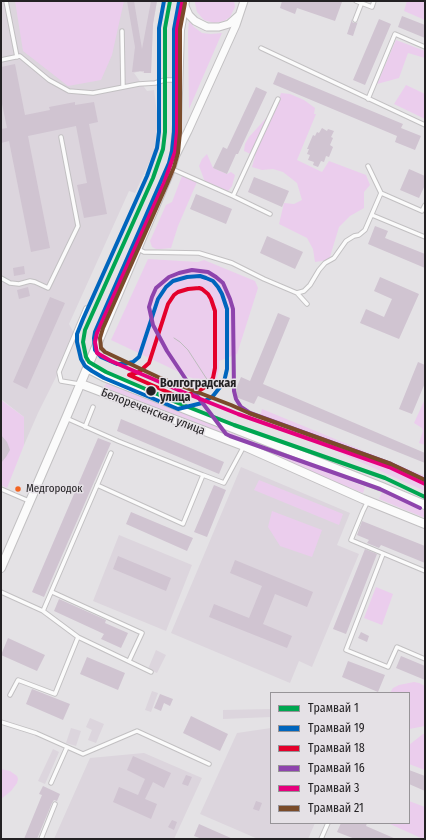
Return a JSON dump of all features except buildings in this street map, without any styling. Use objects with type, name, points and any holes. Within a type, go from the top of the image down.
[{"type":"street","points":[[1,568],[138,248],[174,159],[236,25],[243,2]]},
{"type":"street","points":[[184,3],[189,15],[195,22],[207,28],[229,24],[240,14]]},
{"type":"street","points":[[174,159],[180,30],[184,3]]},
{"type":"street","name":"Белореченская улица","points":[[87,368],[104,377],[425,505]]},
{"type":"street","name":"Белореченская улица","points":[[80,384],[244,446],[368,501],[425,524]]},
{"type":"lane","points":[[6,1],[17,57]]},
{"type":"lane","points":[[356,1],[372,7],[374,1]]},
{"type":"lane","points":[[355,20],[362,2]]},
{"type":"lane","points":[[122,31],[123,87]]},
{"type":"lane","points":[[368,99],[395,34],[425,47]]},
{"type":"lane","points":[[261,48],[425,125]]},
{"type":"lane","points":[[1,60],[20,56],[49,80],[70,91],[93,93],[140,84],[156,83],[165,80],[178,80]]},
{"type":"lane","points":[[233,196],[278,99]]},
{"type":"lane","points":[[1,278],[10,283],[19,284],[30,281],[35,282],[48,288],[78,226],[61,137]]},
{"type":"lane","points":[[368,166],[381,193],[422,211],[425,205]]},
{"type":"lane","points":[[171,169],[270,214]]},
{"type":"lane","points":[[297,293],[304,291],[310,286],[319,270],[325,263],[334,258],[346,240],[365,230],[381,193]]},
{"type":"lane","points":[[372,215],[425,237]]},
{"type":"lane","points":[[138,248],[144,252],[199,254],[232,263],[297,293],[307,304]]},
{"type":"lane","points":[[80,384],[61,381],[59,372],[86,308]]},
{"type":"lane","points":[[85,427],[93,408]]},
{"type":"lane","points":[[66,418],[118,441],[224,483],[244,446]]},
{"type":"lane","points":[[44,611],[111,453]]},
{"type":"lane","points":[[97,485],[184,524],[203,474]]},
{"type":"lane","points":[[1,489],[30,502]]},
{"type":"lane","points":[[368,501],[351,540],[425,571]]},
{"type":"lane","points":[[383,554],[346,650],[388,667],[396,647],[425,659]]},
{"type":"lane","points":[[1,592],[44,611],[78,637],[151,672]]},
{"type":"lane","points":[[52,592],[142,633],[129,661]]},
{"type":"lane","points":[[10,696],[18,680],[55,694],[78,637]]},
{"type":"lane","points":[[1,722],[36,733],[83,754],[137,731],[209,764]]},
{"type":"lane","points":[[51,783],[68,747]]},
{"type":"lane","points":[[41,839],[55,804]]},
{"type":"lane","points":[[322,839],[328,824]]},
{"type":"shaded area","points":[[1,1],[157,1],[153,24],[151,73],[144,73],[140,71],[134,73],[147,91],[154,90],[158,121],[154,152],[135,193],[129,191],[69,324],[76,337],[38,413],[24,445],[24,417],[1,399]]},
{"type":"shaded area","points":[[15,1],[124,1],[112,55],[101,80],[68,86],[23,51]]},
{"type":"shaded area","points":[[195,1],[234,1],[235,7],[230,17],[224,21],[214,23],[204,20],[197,12]]},
{"type":"shaded area","points":[[407,1],[425,1],[425,20],[404,11]]},
{"type":"shaded area","points":[[189,21],[202,33],[222,33],[189,109],[188,32]]},
{"type":"shaded area","points":[[396,40],[425,51],[425,58],[408,53],[399,78],[377,84]]},
{"type":"shaded area","points":[[406,85],[425,94],[425,119],[394,104]]},
{"type":"shaded area","points":[[281,93],[290,94],[304,100],[315,108],[314,114],[316,114],[297,160],[322,172],[329,161],[366,175],[370,185],[364,192],[364,208],[350,216],[339,227],[329,260],[315,262],[313,249],[307,238],[279,224],[284,203],[294,204],[302,200],[297,183],[283,172],[273,169],[262,170],[252,167],[255,156],[244,151],[245,144],[249,137],[277,106]]},
{"type":"shaded area","points":[[207,154],[213,168],[227,174],[231,172],[235,175],[232,186],[228,191],[205,182],[199,166],[202,159]]},
{"type":"shaded area","points":[[182,176],[197,182],[178,226],[171,248],[156,249],[152,247],[150,241],[166,205],[172,202]]},
{"type":"shaded area","points":[[148,259],[198,262],[204,260],[255,281],[258,288],[237,354],[219,361],[216,381],[200,382],[111,340]]},
{"type":"shaded area","points":[[107,382],[365,487],[363,493],[104,389]]},
{"type":"shaded area","points":[[1,400],[24,417],[24,445],[7,488],[1,485]]},
{"type":"shaded area","points":[[425,400],[425,445],[419,443],[423,431],[422,428],[414,423]]},
{"type":"shaded area","points":[[262,409],[425,476],[425,491],[260,417]]},
{"type":"shaded area","points":[[241,467],[350,513],[337,545],[359,554],[312,667],[299,661],[290,683],[171,633]]},
{"type":"shaded area","points":[[259,480],[343,514],[339,525],[254,490]]},
{"type":"shaded area","points":[[382,492],[425,511],[425,518],[379,499]]},
{"type":"shaded area","points":[[272,511],[322,530],[312,557],[280,546],[268,527]]},
{"type":"shaded area","points":[[119,535],[192,565],[166,631],[93,601]]},
{"type":"shaded area","points":[[376,587],[393,594],[382,625],[364,618]]},
{"type":"shaded area","points":[[156,650],[166,655],[157,673],[148,669]]},
{"type":"shaded area","points":[[414,682],[425,686],[425,726],[410,729],[410,692],[391,692],[393,688],[399,685]]},
{"type":"shaded area","points":[[152,691],[158,693],[151,712],[145,710]]},
{"type":"shaded area","points":[[270,709],[270,717],[223,719],[223,710]]},
{"type":"shaded area","points":[[90,718],[104,724],[96,743],[88,740],[92,730],[86,727]]},
{"type":"shaded area","points":[[71,728],[81,731],[76,746],[66,743]]},
{"type":"shaded area","points":[[270,728],[270,824],[315,824],[308,839],[258,839],[200,814],[237,733]]},
{"type":"shaded area","points":[[425,734],[425,770],[410,764],[410,744]]},
{"type":"shaded area","points":[[53,749],[59,752],[45,784],[38,781]]},
{"type":"shaded area","points":[[144,753],[202,778],[174,839],[54,839],[90,758]]},
{"type":"shaded area","points":[[1,769],[10,771],[17,776],[18,779],[11,791],[1,799]]},
{"type":"shaded area","points":[[410,801],[425,807],[425,839],[390,824],[410,824]]},
{"type":"tram line","name":"19","points":[[164,1],[159,28],[159,132],[157,148],[147,176],[83,319],[77,334],[77,342],[81,359],[85,366],[92,371],[104,378],[178,409],[202,403],[213,396],[224,382],[227,369],[227,309],[222,294],[213,281],[200,276],[187,277],[173,281],[166,287],[158,299],[139,357],[133,362],[117,364],[101,357],[95,350],[94,338],[95,332],[169,163],[174,132],[174,29],[179,2]]},
{"type":"tram line","name":"1","points":[[170,1],[165,28],[165,132],[163,149],[153,178],[85,330],[83,342],[86,357],[89,362],[106,372],[178,403],[234,425],[385,478],[425,497]]},
{"type":"tram line","name":"3","points":[[182,3],[177,29],[177,132],[175,152],[164,183],[97,333],[95,342],[97,353],[111,361],[238,414],[389,467],[425,484]]},
{"type":"tram line","name":"21","points":[[185,3],[180,29],[180,132],[178,153],[167,184],[103,328],[100,338],[101,348],[105,352],[158,377],[249,413],[391,464],[425,480]]},
{"type":"tram line","name":"16","points":[[420,508],[380,489],[226,434],[195,393],[167,351],[153,325],[149,307],[156,288],[169,277],[192,270],[208,272],[223,283],[233,309],[234,391],[236,399],[241,407],[250,413],[391,464],[425,480]]},
{"type":"tram line","name":"18","points":[[199,288],[208,294],[215,311],[215,368],[213,378],[205,387],[197,392],[179,397],[129,375],[139,372],[149,363],[168,304],[174,295],[188,289],[199,288]]},
{"type":"tram line","points":[[174,338],[188,350],[210,384]]},
{"type":"place","name":"Волгоградская улица","points":[[151,391]]},
{"type":"place","name":"Медгородок","points":[[18,489]]}]
